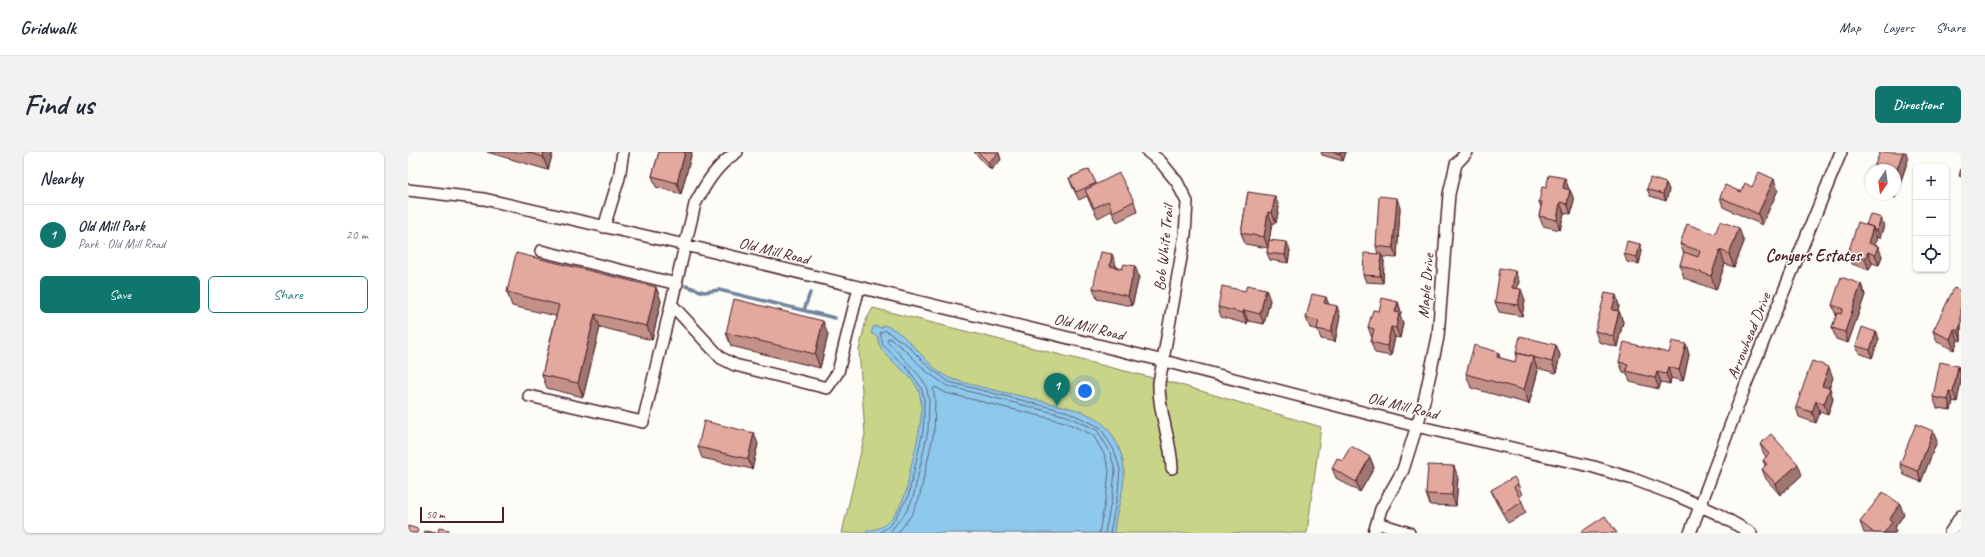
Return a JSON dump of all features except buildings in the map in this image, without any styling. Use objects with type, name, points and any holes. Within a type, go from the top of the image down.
[{"type":"street","points":[[604,227],[619,178],[623,152]]},
{"type":"street","points":[[529,396],[643,422],[696,204],[706,182],[726,159],[737,152]]},
{"type":"street","name":"Bob White Trail","points":[[1148,152],[1160,161],[1176,182],[1187,202],[1185,235],[1159,383],[1159,401],[1171,454],[1172,468]]},
{"type":"street","name":"Maple Drive","points":[[1375,528],[1381,509],[1403,470],[1423,406],[1438,337],[1449,194],[1456,164],[1467,152]]},
{"type":"street","name":"Arrowhead Drive","points":[[1690,533],[1747,381],[1841,152]]},
{"type":"street","name":"Old Mill Road","points":[[408,190],[458,194],[604,227],[1164,361],[1416,426],[1620,474],[1700,505],[1751,533]]},
{"type":"street","points":[[541,251],[677,284]]},
{"type":"street","points":[[672,305],[721,358],[735,365],[827,388],[838,372],[859,287]]},
{"type":"street","points":[[1950,533],[1961,516]]},
{"type":"street","points":[[1375,528],[1409,533]]},
{"type":"green space","points":[[873,308],[1181,385],[1321,427],[1307,533],[842,533],[865,434],[859,350],[866,320]]},
{"type":"water","points":[[883,325],[902,335],[934,368],[952,379],[1070,408],[1085,413],[1103,424],[1111,433],[1124,464],[1123,486],[1114,533],[866,533],[868,530],[886,524],[895,514],[901,503],[907,487],[921,419],[920,398],[918,389],[914,382],[883,351],[879,344],[878,337],[871,333],[874,326],[882,328]]},
{"type":"waterway","points":[[686,286],[704,292],[719,290],[835,318]]},
{"type":"waterway","points":[[804,310],[810,293]]},
{"type":"place","name":"Old Mill Park","points":[[1057,406]]},
{"type":"district","name":"Conyers Estates","points":[[1813,255]]}]
